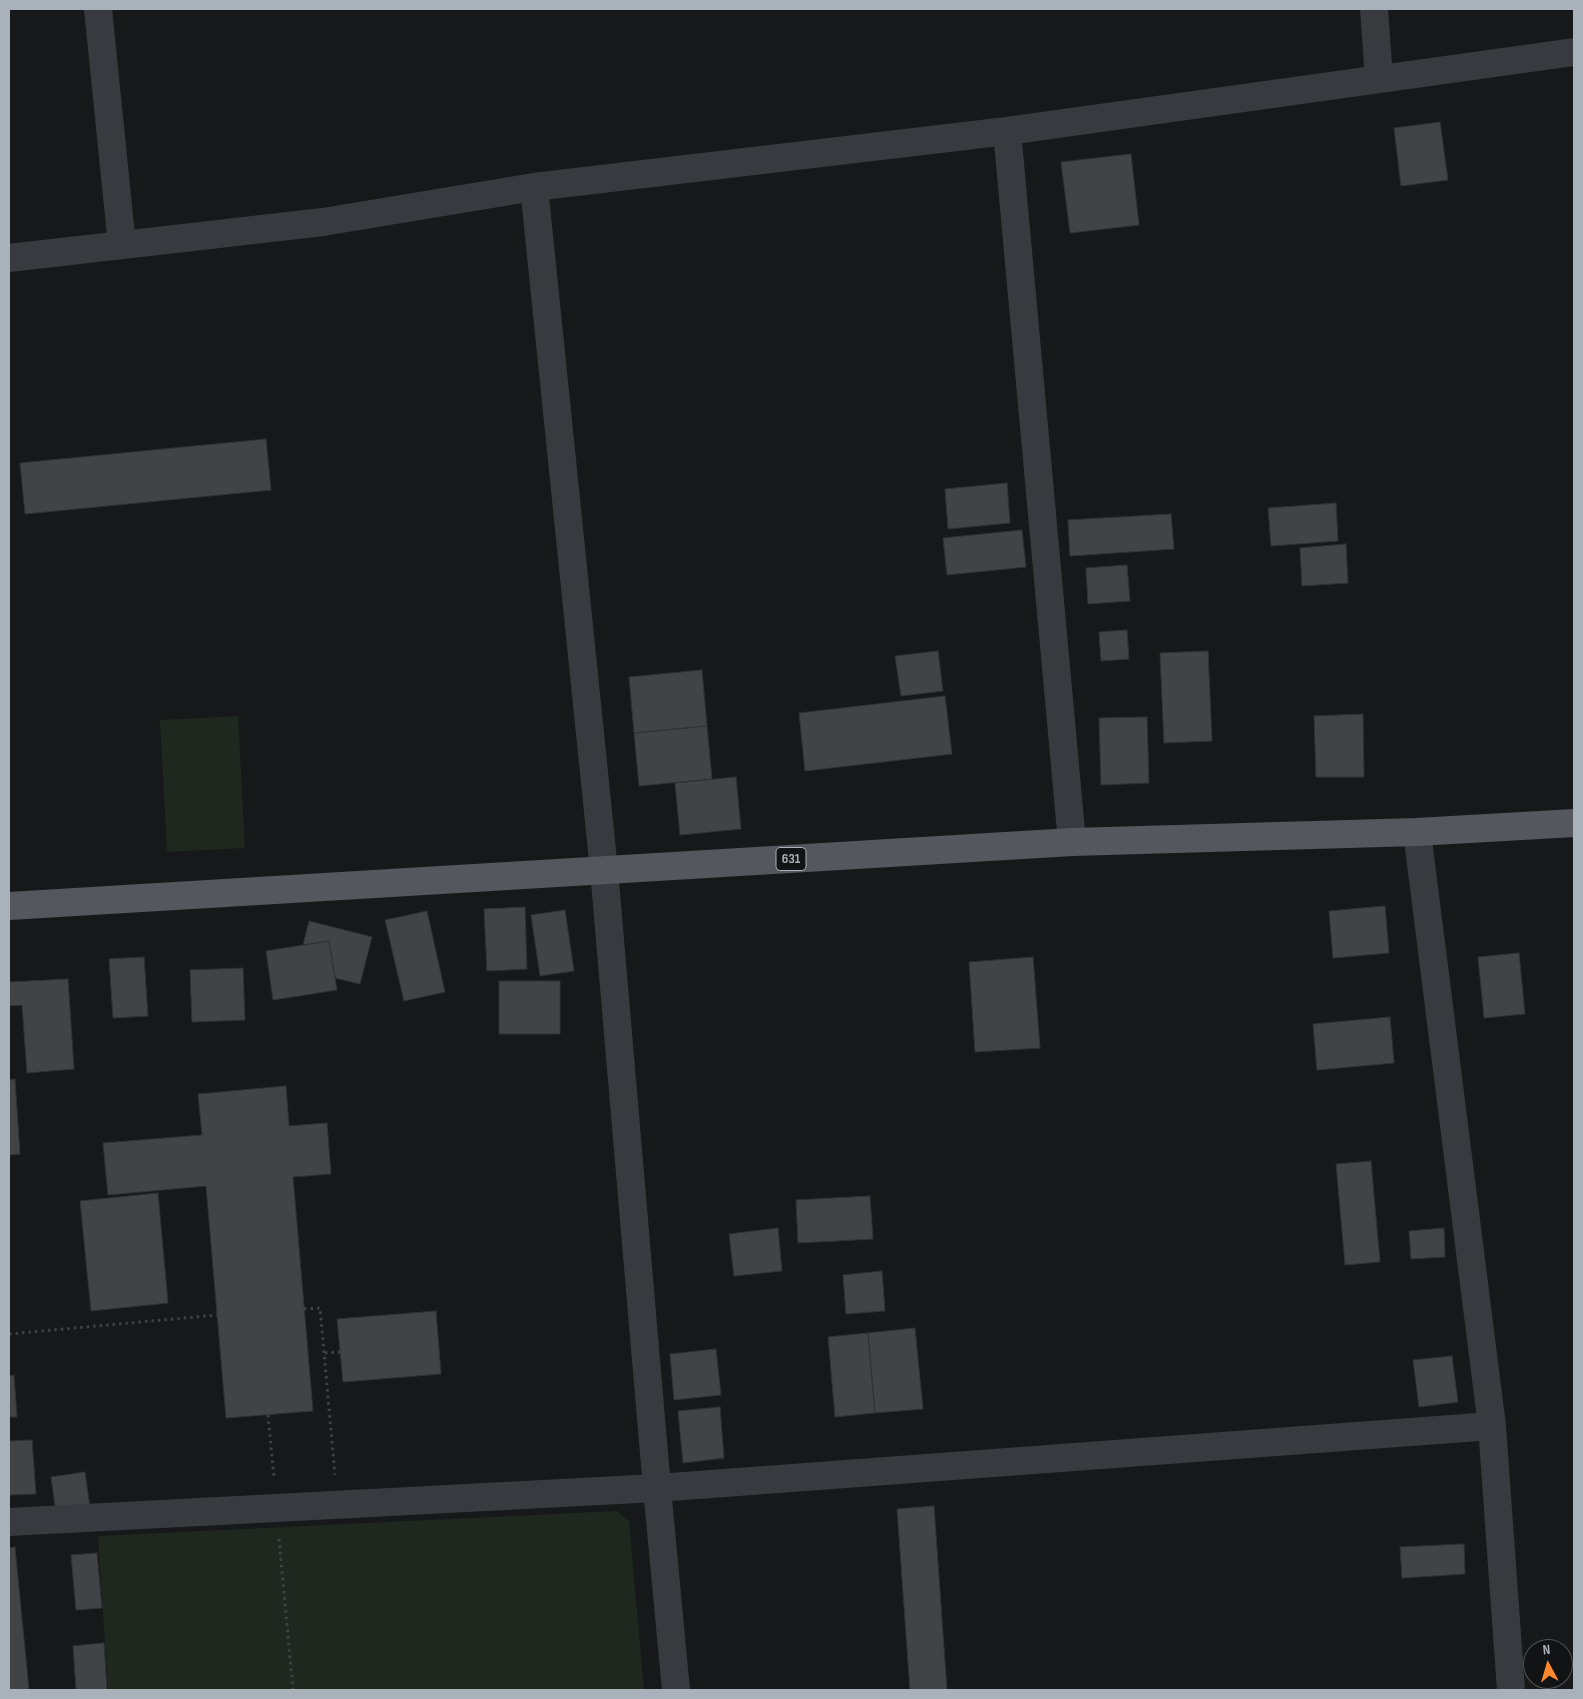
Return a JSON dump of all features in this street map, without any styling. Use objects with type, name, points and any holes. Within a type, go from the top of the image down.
[{"type":"main road","name":"631","points":[[9,906],[1072,842],[1417,832],[1574,823]]},
{"type":"street","points":[[98,9],[122,245]]},
{"type":"street","points":[[1374,9],[1379,78]]},
{"type":"street","points":[[9,258],[323,222],[534,187],[1007,131],[1574,52]]},
{"type":"street","points":[[1007,131],[1072,842]]},
{"type":"street","points":[[534,187],[604,870],[676,1690]]},
{"type":"street","points":[[1417,832],[1492,1426],[1511,1690]]},
{"type":"street","points":[[9,1522],[657,1488],[1492,1426]]},
{"type":"path","points":[[304,1309],[320,1308],[338,1505]]},
{"type":"path","points":[[9,1334],[217,1315]]},
{"type":"path","points":[[324,1353],[340,1352]]},
{"type":"path","points":[[268,1415],[292,1690]]},
{"type":"shaded area","points":[[238,716],[245,848],[167,852],[160,720]]},
{"type":"shaded area","points":[[617,1511],[629,1521],[644,1690],[108,1690],[98,1536]]},
{"type":"building","points":[[1440,122],[1448,180],[1401,186],[1394,128]]},
{"type":"building","points":[[1131,154],[1139,225],[1070,233],[1061,162]]},
{"type":"building","points":[[266,439],[271,490],[25,514],[20,463]]},
{"type":"building","points":[[1007,483],[1010,523],[948,529],[945,489]]},
{"type":"building","points":[[1336,503],[1338,541],[1271,546],[1268,508]]},
{"type":"building","points":[[1171,514],[1174,549],[1070,556],[1068,520]]},
{"type":"building","points":[[1022,530],[1026,567],[947,575],[943,538]]},
{"type":"building","points":[[1346,544],[1348,583],[1302,586],[1300,548]]},
{"type":"building","points":[[1127,565],[1130,601],[1088,604],[1086,568]]},
{"type":"building","points":[[1127,630],[1129,659],[1101,661],[1099,632]]},
{"type":"building","points":[[938,651],[943,691],[901,696],[895,656]]},
{"type":"building","points":[[1208,651],[1212,741],[1164,743],[1160,653]]},
{"type":"building","points":[[702,670],[707,726],[634,733],[629,677]]},
{"type":"building","points":[[945,696],[952,754],[805,771],[799,713]]},
{"type":"building","points":[[1363,714],[1364,777],[1316,777],[1314,716]]},
{"type":"building","points":[[1147,717],[1149,783],[1101,785],[1099,718]]},
{"type":"building","points":[[707,726],[712,779],[639,786],[634,733]]},
{"type":"building","points":[[736,777],[741,829],[680,835],[675,783]]},
{"type":"building","points":[[1385,906],[1389,953],[1333,958],[1329,911]]},
{"type":"building","points":[[525,907],[527,969],[487,971],[484,909]]},
{"type":"building","points":[[565,910],[574,971],[540,976],[531,915]]},
{"type":"building","points":[[427,911],[445,992],[404,1001],[385,920]]},
{"type":"building","points":[[309,921],[372,937],[360,984],[335,978],[329,941],[303,945]]},
{"type":"building","points":[[329,941],[337,990],[273,1000],[266,951]]},
{"type":"building","points":[[1519,953],[1525,1014],[1484,1018],[1478,957]]},
{"type":"building","points":[[144,957],[148,1016],[113,1018],[109,959]]},
{"type":"building","points":[[1033,957],[1040,1048],[975,1052],[969,962]]},
{"type":"building","points":[[243,968],[245,1020],[192,1022],[190,970]]},
{"type":"building","points":[[68,979],[74,1069],[27,1073],[22,1005],[9,1006],[9,982]]},
{"type":"building","points":[[499,981],[560,981],[560,1034],[499,1034]]},
{"type":"building","points":[[1390,1017],[1394,1063],[1317,1070],[1313,1024]]},
{"type":"building","points":[[15,1079],[20,1154],[9,1155],[9,1080]]},
{"type":"building","points":[[286,1086],[289,1126],[327,1123],[331,1174],[293,1177],[313,1411],[226,1418],[206,1186],[108,1195],[103,1143],[202,1135],[198,1094]]},
{"type":"building","points":[[1371,1161],[1380,1262],[1345,1265],[1336,1164]]},
{"type":"building","points":[[158,1193],[168,1303],[91,1311],[80,1201]]},
{"type":"building","points":[[870,1196],[873,1239],[798,1243],[796,1200]]},
{"type":"building","points":[[778,1228],[782,1271],[734,1276],[729,1234]]},
{"type":"building","points":[[1444,1228],[1445,1257],[1411,1259],[1409,1231]]},
{"type":"building","points":[[882,1271],[885,1311],[846,1314],[843,1275]]},
{"type":"building","points":[[436,1311],[441,1374],[343,1382],[337,1319]]},
{"type":"building","points":[[915,1328],[923,1409],[875,1413],[868,1333]]},
{"type":"building","points":[[868,1333],[875,1413],[835,1417],[828,1337]]},
{"type":"building","points":[[716,1349],[721,1395],[674,1400],[670,1354]]},
{"type":"building","points":[[1452,1356],[1458,1402],[1419,1407],[1413,1360]]},
{"type":"building","points":[[14,1375],[17,1417],[9,1417],[9,1376]]},
{"type":"building","points":[[720,1407],[724,1458],[683,1463],[678,1411]]},
{"type":"building","points":[[32,1440],[36,1494],[9,1495],[9,1441]]},
{"type":"building","points":[[85,1472],[90,1507],[56,1512],[51,1477]]},
{"type":"building","points":[[934,1506],[947,1690],[910,1690],[897,1509]]},
{"type":"building","points":[[1464,1544],[1465,1574],[1402,1578],[1400,1547]]},
{"type":"building","points":[[15,1547],[29,1690],[9,1690],[9,1548]]},
{"type":"building","points":[[97,1553],[102,1608],[76,1610],[71,1555]]},
{"type":"building","points":[[104,1643],[107,1690],[76,1690],[73,1646]]}]
